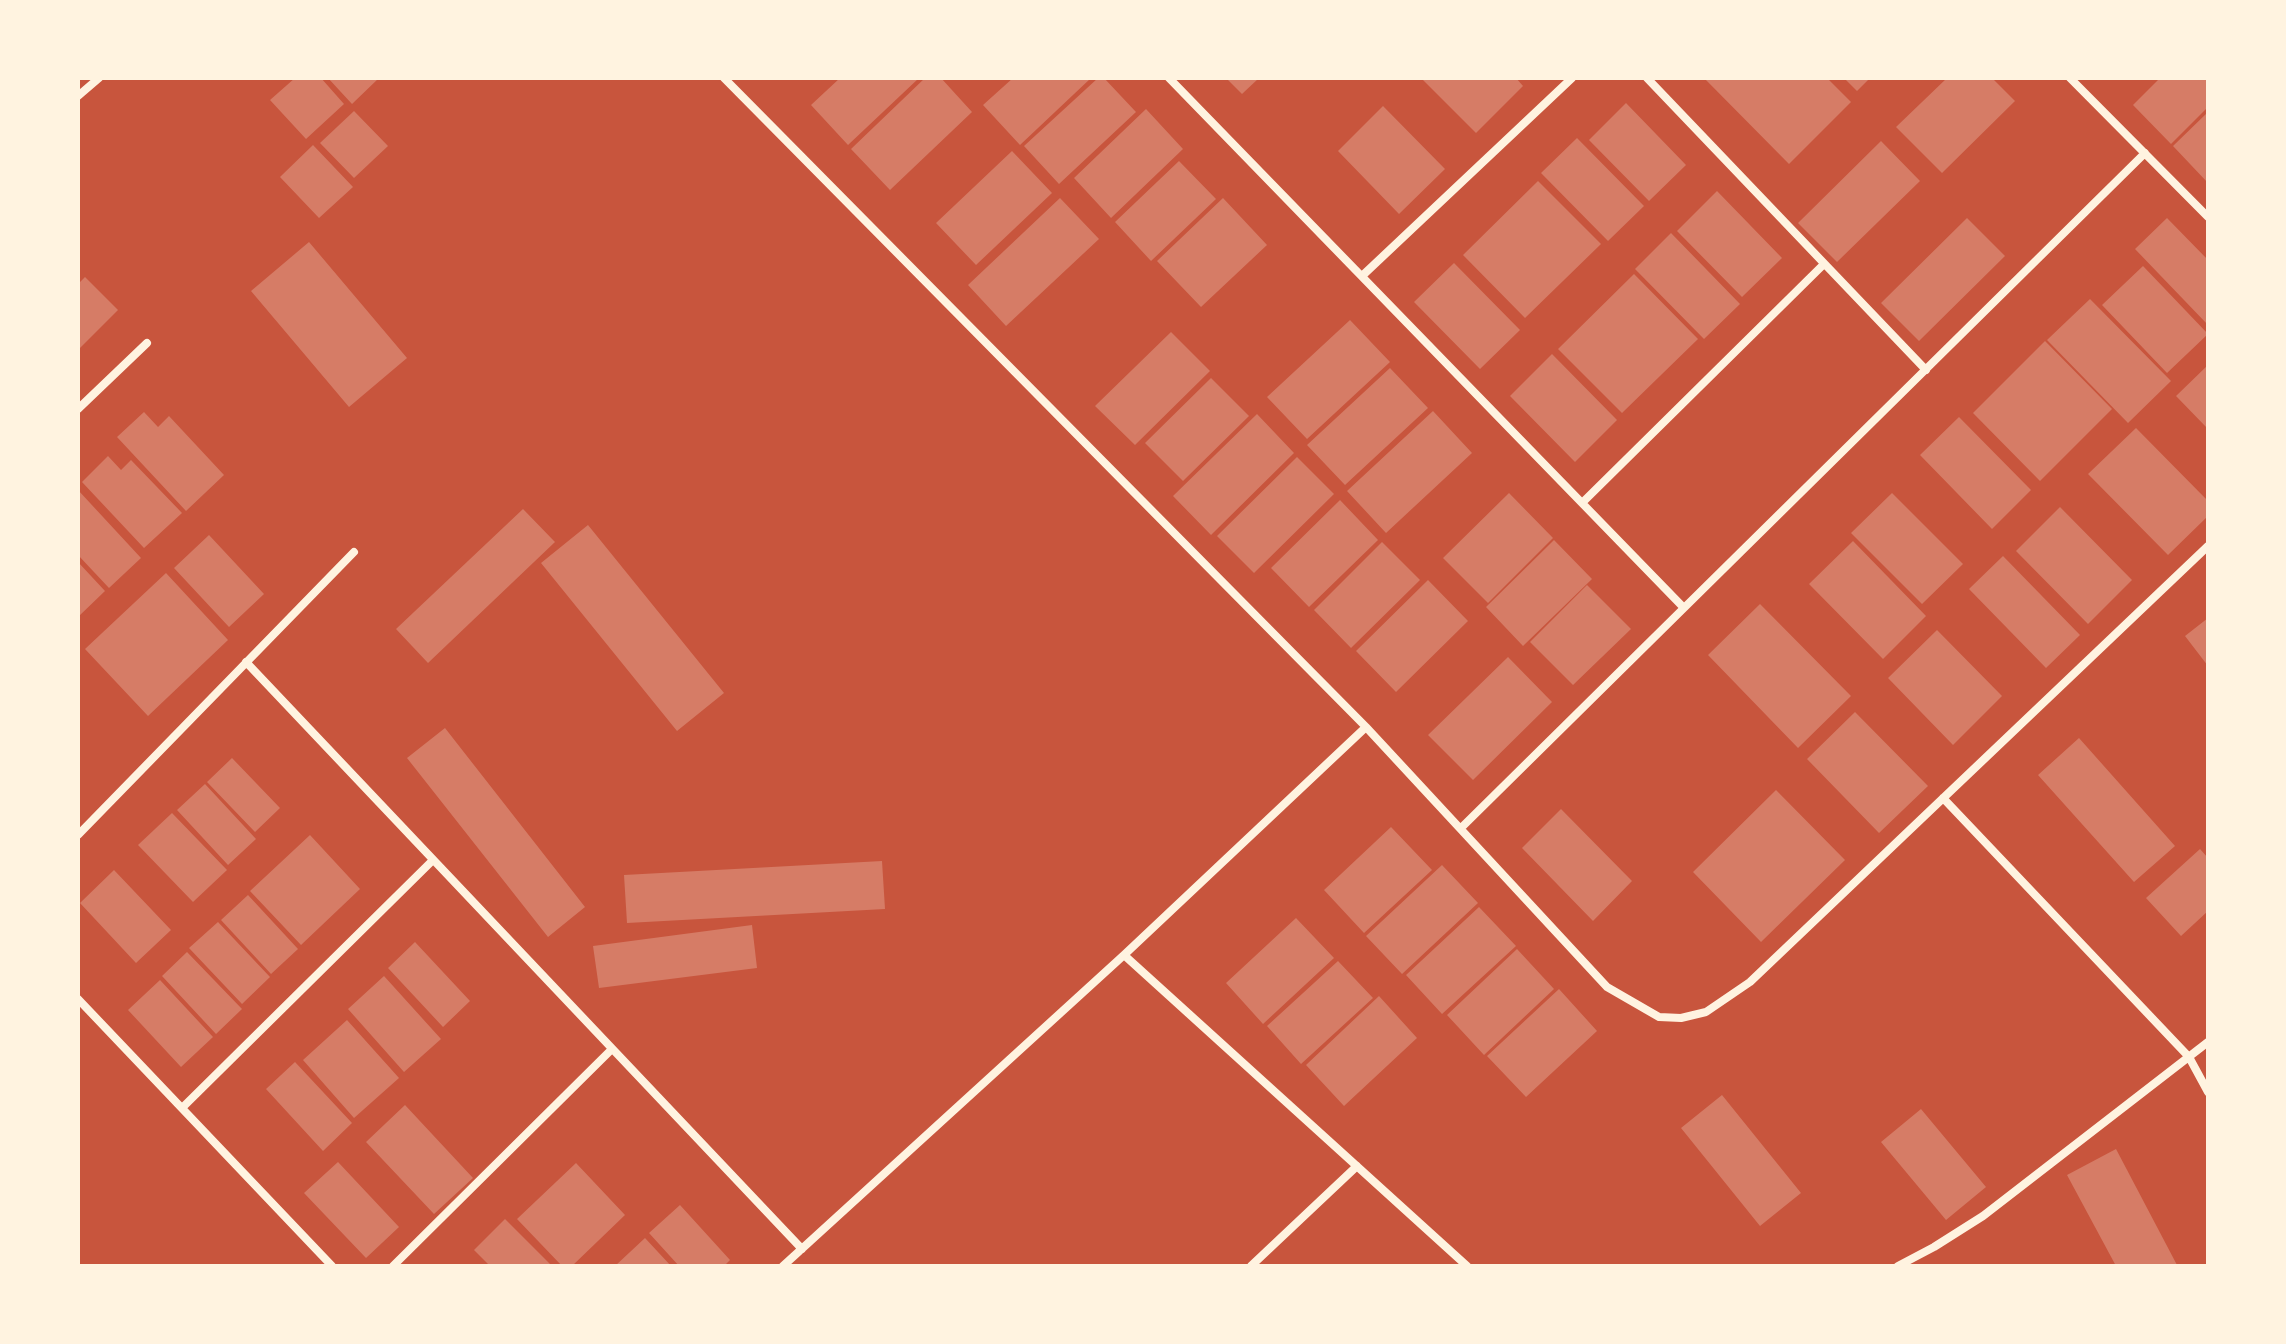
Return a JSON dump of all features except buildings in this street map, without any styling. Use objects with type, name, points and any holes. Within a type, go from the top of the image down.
[{"type":"street","points":[[78,96],[99,78]]},
{"type":"street","points":[[724,78],[1366,727],[1607,987],[1659,1017],[1681,1018],[1706,1012],[1750,982],[2208,546]]},
{"type":"street","points":[[1169,78],[1684,608]]},
{"type":"street","points":[[1362,276],[1572,78]]},
{"type":"street","points":[[1647,78],[1926,370]]},
{"type":"street","points":[[2070,78],[2208,217]]},
{"type":"street","points":[[1461,828],[2145,153]]},
{"type":"street","points":[[1582,503],[1824,264]]},
{"type":"street","points":[[78,409],[147,343]]},
{"type":"street","points":[[78,835],[354,552]]},
{"type":"street","points":[[246,662],[802,1249]]},
{"type":"street","points":[[783,1266],[1124,955],[1366,727]]},
{"type":"street","points":[[1943,798],[2189,1057],[2208,1092]]},
{"type":"street","points":[[182,1108],[433,860]]},
{"type":"street","points":[[1124,955],[1467,1266]]},
{"type":"street","points":[[78,999],[332,1266]]},
{"type":"street","points":[[1898,1266],[1983,1216],[2208,1042]]},
{"type":"street","points":[[393,1266],[612,1049]]},
{"type":"street","points":[[1251,1266],[1357,1166]]}]
